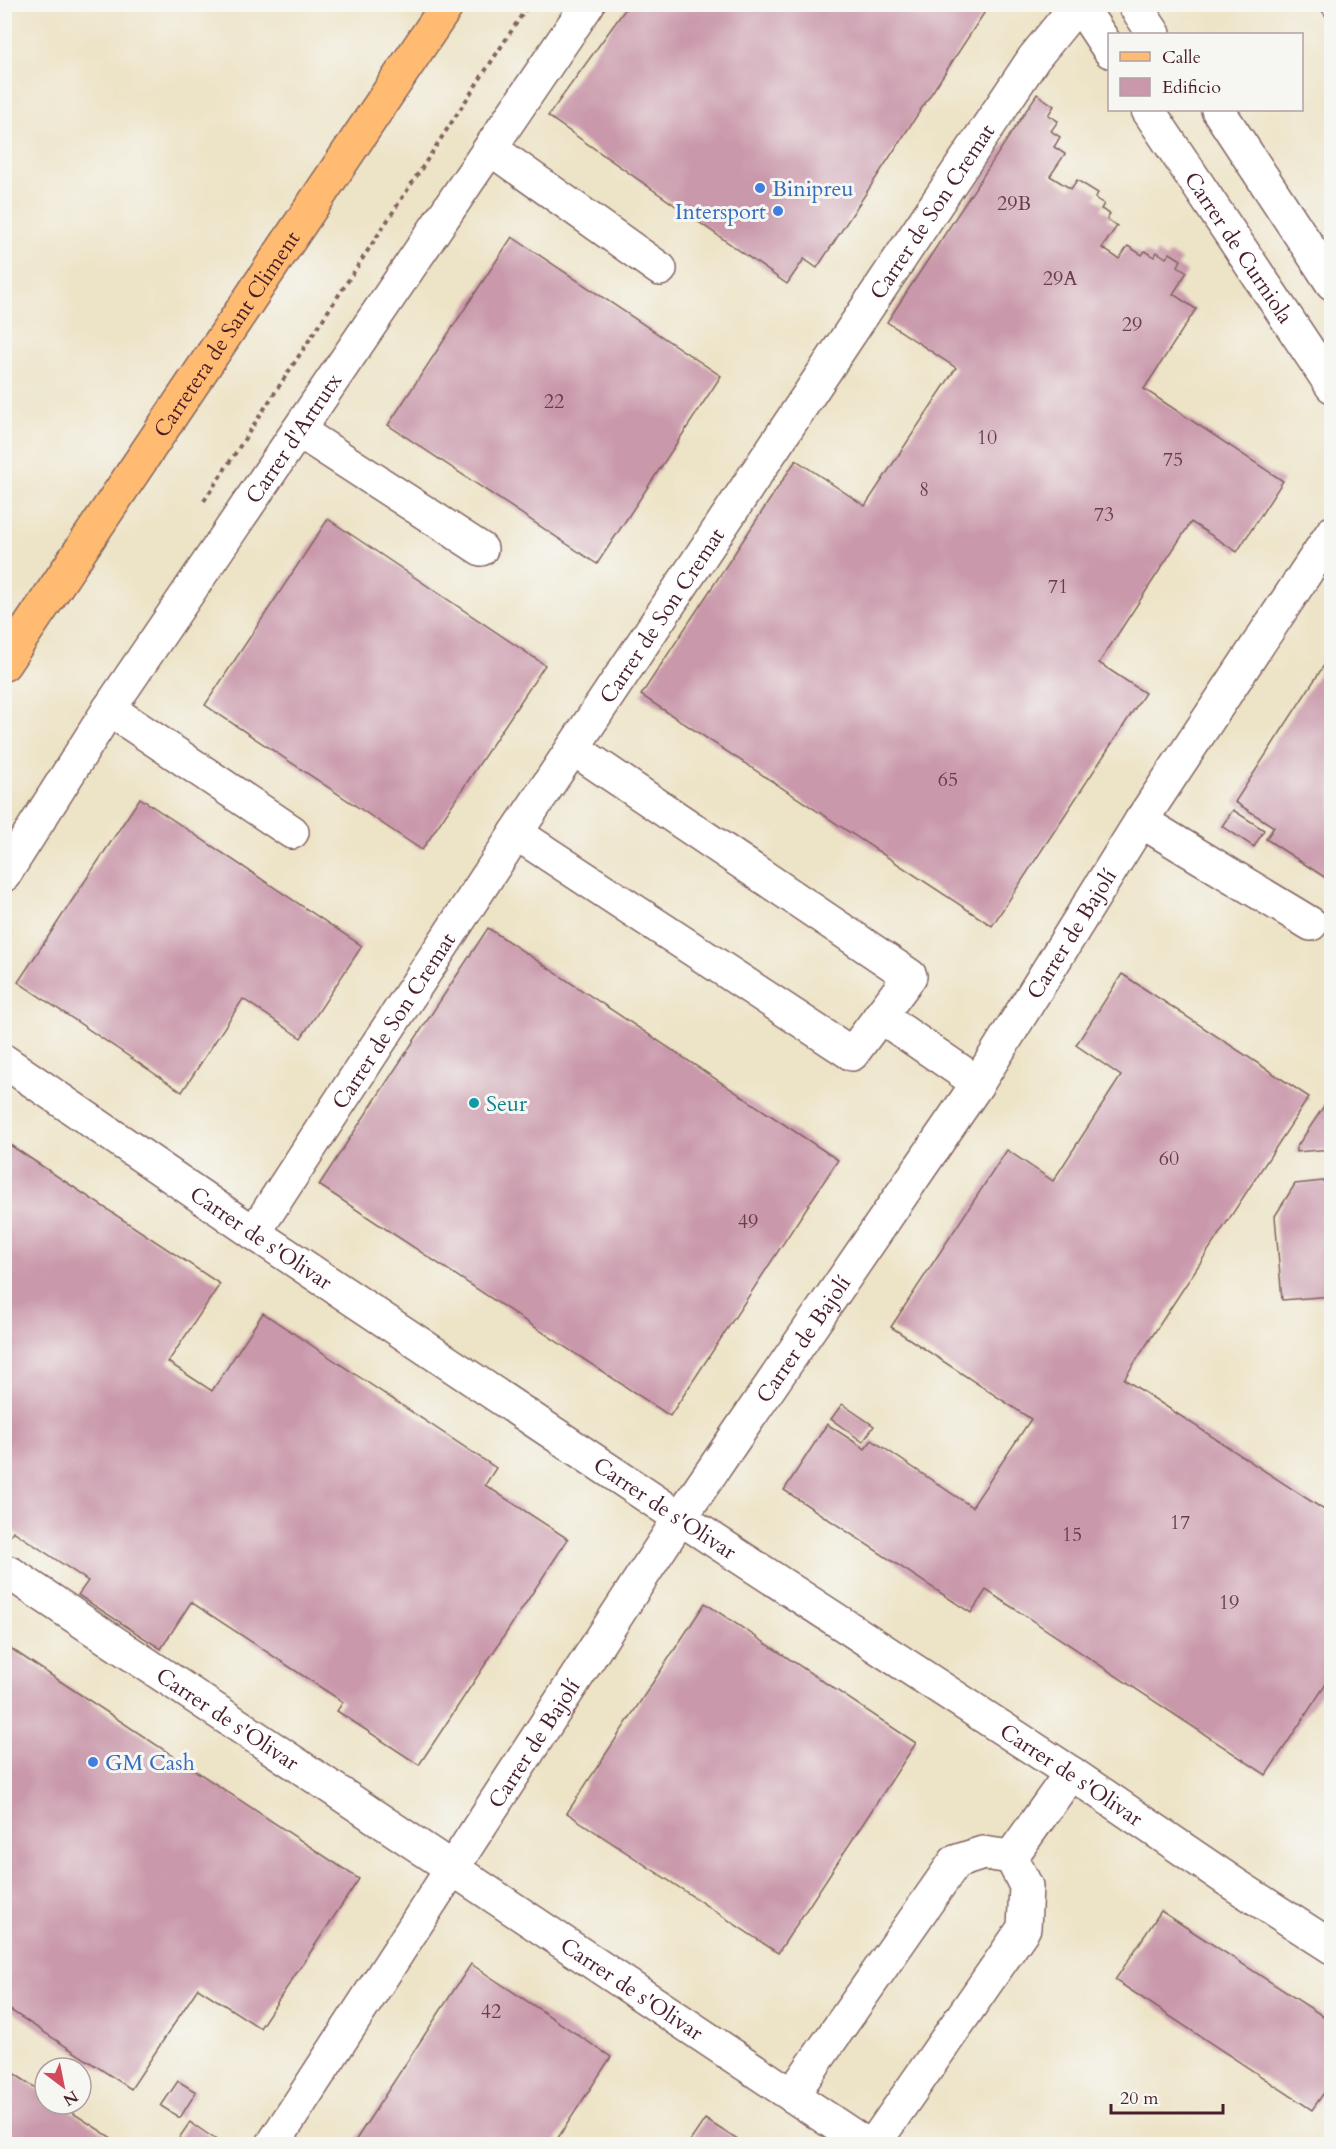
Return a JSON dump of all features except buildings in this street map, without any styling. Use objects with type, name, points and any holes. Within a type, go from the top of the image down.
[{"type":"main road","name":"Carretera de Sant Climent","points":[[4,664],[448,4]]},
{"type":"street","name":"Carrer d'Artrutx","points":[[4,875],[110,709],[588,4]]},
{"type":"street","points":[[1078,4],[1108,48]]},
{"type":"street","name":"Carrer de Son Cremat","points":[[254,1233],[516,833],[1034,58],[1078,4]]},
{"type":"street","points":[[1134,4],[1153,33]]},
{"type":"street","points":[[1150,4],[1168,33]]},
{"type":"street","name":"Carrer de Curniola","points":[[1149,111],[1332,386]]},
{"type":"street","points":[[1219,112],[1332,282]]},
{"type":"street","points":[[491,149],[660,269]]},
{"type":"street","points":[[299,431],[481,549]]},
{"type":"street","name":"Carrer de Bajolí","points":[[273,2145],[680,1518],[978,1083],[1141,821],[1332,532]]},
{"type":"street","points":[[110,709],[292,832]]},
{"type":"street","points":[[516,833],[852,1054],[910,976],[574,749]]},
{"type":"street","points":[[1141,821],[1311,924]]},
{"type":"street","points":[[880,1016],[978,1083]]},
{"type":"street","name":"Carrer de s'Olivar","points":[[4,1061],[254,1233],[680,1518],[1071,1773],[1234,1884],[1332,1947]]},
{"type":"street","name":"Carrer de s'Olivar","points":[[10,1572],[865,2145]]},
{"type":"street","points":[[1011,1857],[1071,1773]]},
{"type":"street","points":[[792,2095],[955,1862],[982,1853],[1011,1857]]},
{"type":"street","points":[[874,2145],[1023,1928],[1026,1886],[1011,1857]]},
{"type":"path","points":[[203,502],[530,4]]},
{"type":"place","name":"Binipreu","points":[[760,188]]},
{"type":"place","name":"Intersport","points":[[778,211]]},
{"type":"place","name":"Seur","points":[[474,1103]]},
{"type":"place","name":"GM Cash","points":[[93,1762]]}]
